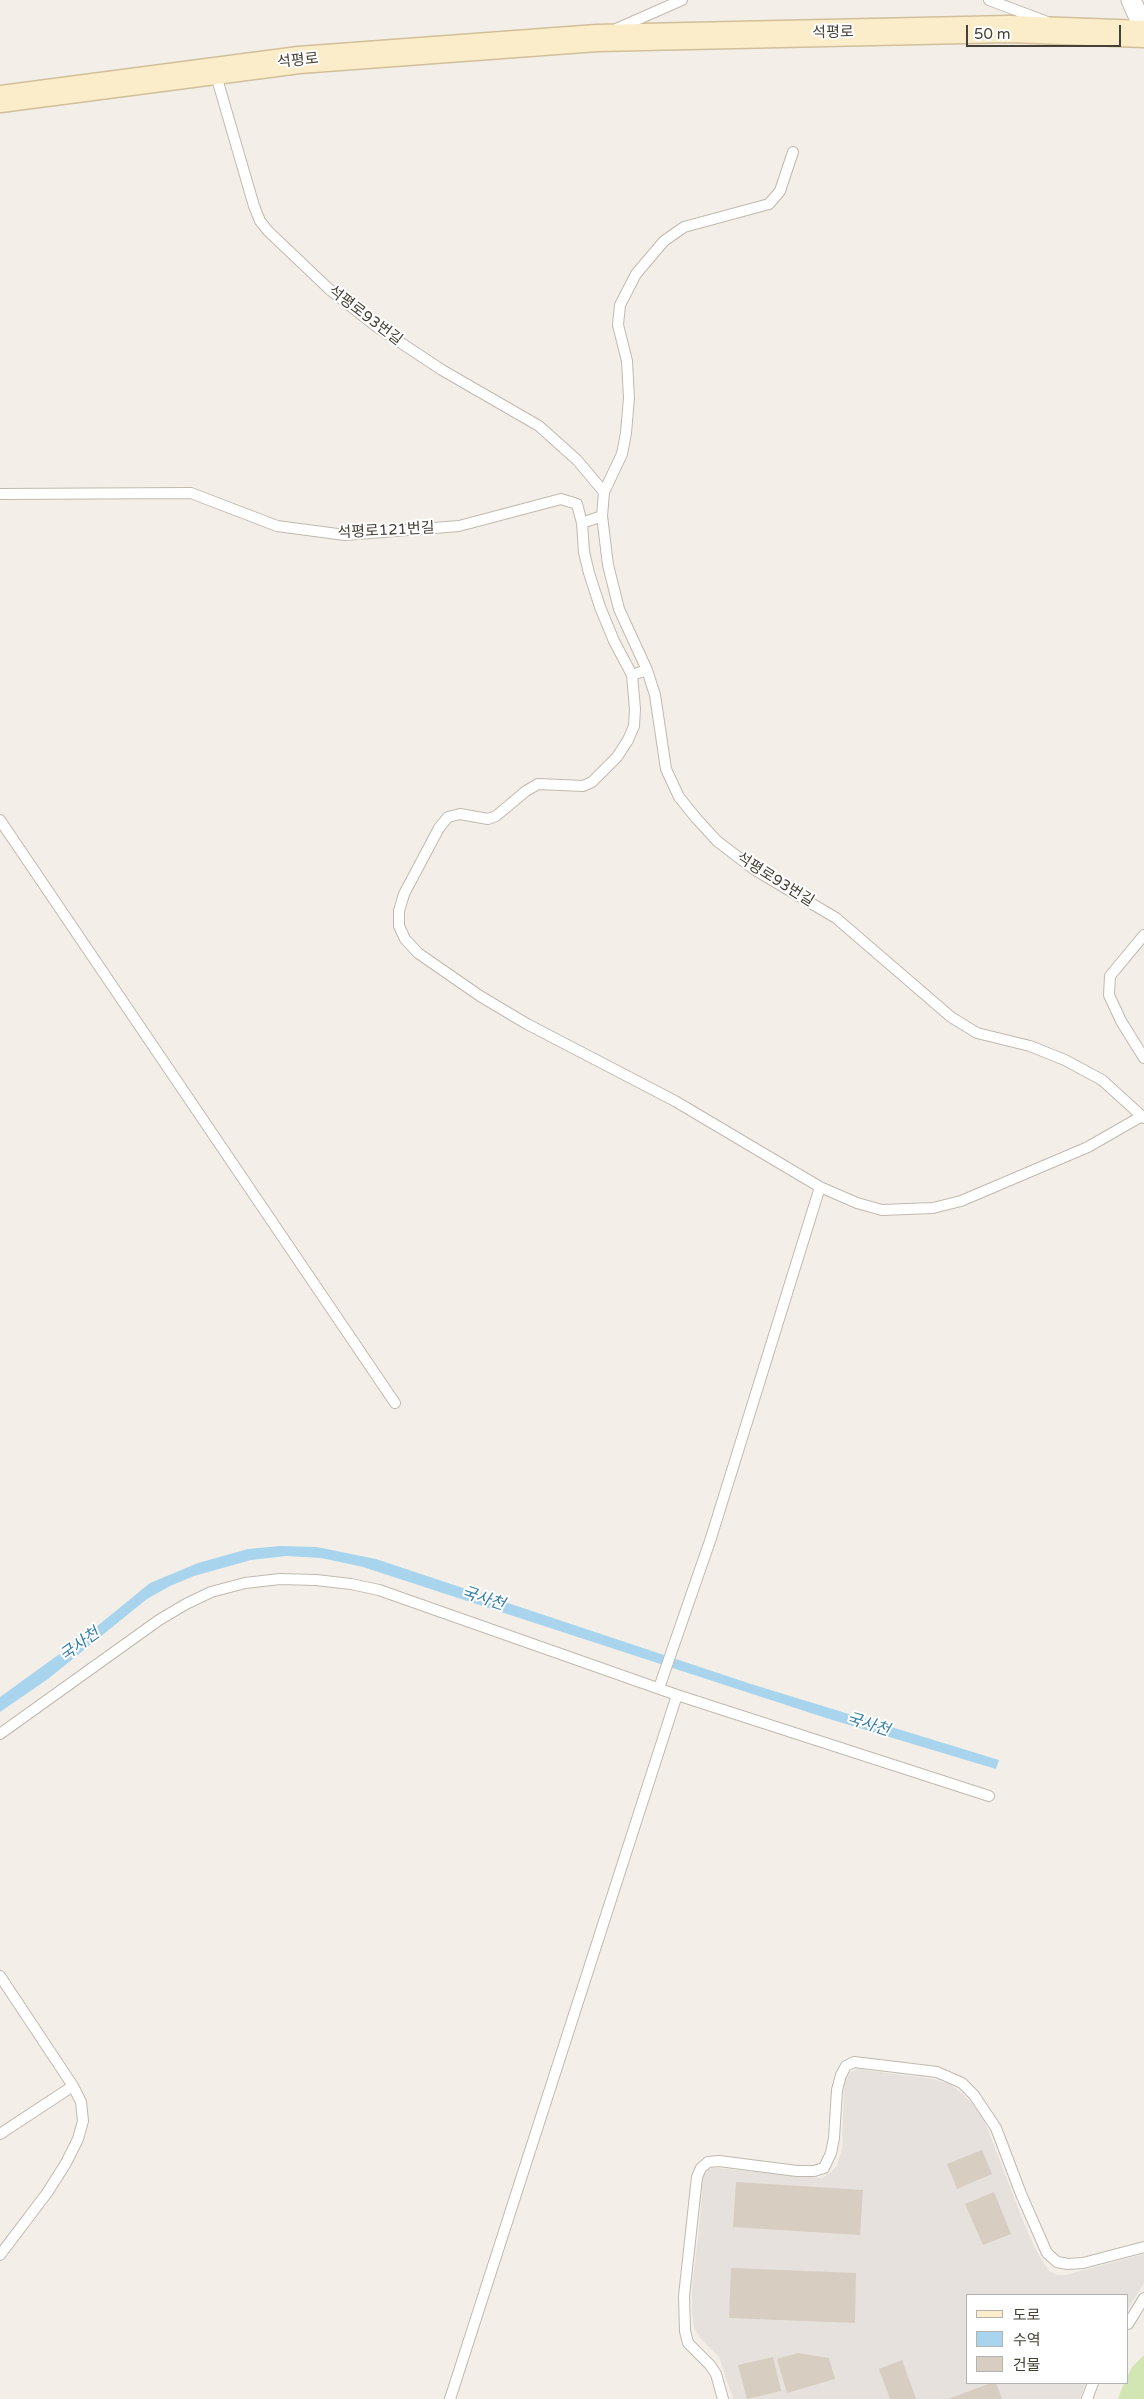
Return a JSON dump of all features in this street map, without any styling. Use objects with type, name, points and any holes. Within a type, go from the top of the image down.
[{"type":"street","points":[[1131,0],[1144,29]]},
{"type":"street","name":"석평로","points":[[0,99],[308,59],[597,38],[1001,29],[1144,34]]},
{"type":"lane","name":"석평로","points":[[597,38],[682,0]]},
{"type":"lane","name":"석평로","points":[[989,0],[1069,31]]},
{"type":"lane","name":"석평로93번길","points":[[215,71],[254,206],[260,221],[268,231],[330,289],[377,327],[442,370],[539,426],[577,460],[604,492]]},
{"type":"lane","name":"석평로93번길","points":[[793,152],[780,191],[769,204],[684,227],[664,241],[636,274],[620,305],[618,325],[628,361],[629,398],[622,454],[604,492],[602,516],[608,565],[620,609],[647,670],[655,695],[666,769],[679,797],[717,841],[755,870],[836,918],[951,1017],[977,1033],[1030,1046],[1065,1060],[1102,1080],[1143,1118]]},
{"type":"lane","name":"석평로121번길","points":[[0,494],[191,493],[277,526],[345,535],[459,526],[561,499],[577,504],[582,523],[584,552],[600,607],[632,675]]},
{"type":"lane","points":[[582,523],[602,516]]},
{"type":"lane","points":[[647,670],[632,675],[634,726],[628,740],[605,770],[583,786],[538,784],[526,791],[496,816],[488,819],[460,814],[448,817],[429,844],[404,894],[399,911],[399,926],[405,939],[418,953],[480,996],[527,1024],[724,1128],[820,1188],[857,1203],[882,1210],[934,1208],[961,1201],[1088,1146],[1143,1118]]},
{"type":"lane","points":[[0,820],[395,1403]]},
{"type":"lane","points":[[1144,935],[1110,976],[1110,995],[1121,1021],[1144,1058]]},
{"type":"lane","points":[[661,1684],[764,1370],[820,1188]]},
{"type":"lane","points":[[0,1734],[159,1620],[186,1604],[211,1592],[245,1583],[280,1580],[316,1580],[351,1584],[378,1590],[444,1615],[661,1684],[677,1695],[989,1796]]},
{"type":"lane","points":[[450,2399],[677,1695]]},
{"type":"lane","points":[[0,1976],[73,2086],[81,2102],[83,2120],[78,2139],[47,2194],[0,2255]]},
{"type":"lane","points":[[722,2399],[716,2374],[688,2342],[685,2331],[684,2296],[697,2177],[701,2168],[708,2162],[718,2161],[797,2172],[814,2171],[824,2168],[831,2153],[834,2138],[837,2090],[841,2075],[846,2066],[854,2062],[937,2072],[962,2083],[974,2095],[996,2128],[1021,2194],[1047,2253],[1056,2262],[1068,2264],[1083,2263],[1144,2247]]},
{"type":"lane","points":[[0,2134],[73,2086]]},
{"type":"lane","points":[[1129,2322],[1144,2298]]},
{"type":"lane","points":[[1087,2399],[1094,2384]]},
{"type":"shaded area","points":[[857,2069],[933,2079],[950,2084],[964,2095],[975,2106],[986,2125],[1024,2223],[1037,2252],[1049,2271],[1058,2275],[1065,2275],[1144,2254],[1144,2283],[1129,2307],[1129,2294],[966,2294],[966,2384],[1086,2384],[1080,2399],[733,2399],[719,2357],[701,2339],[694,2328],[692,2314],[692,2287],[703,2174],[709,2168],[822,2178],[830,2173],[837,2166],[842,2148],[844,2083],[849,2073]]},
{"type":"green space","points":[[1144,2355],[1144,2399],[1118,2399],[1124,2384],[1129,2384],[1129,2373],[1132,2367]]},
{"type":"water","name":"국사천","points":[[280,1546],[317,1547],[376,1559],[751,1684],[999,1760],[996,1769],[826,1718],[363,1567],[321,1558],[286,1556],[251,1560],[194,1576],[170,1586],[147,1599],[48,1679],[0,1712],[0,1697],[90,1632],[150,1583],[198,1563],[248,1549]]},
{"type":"building","points":[[982,2150],[992,2174],[957,2189],[947,2164]]},
{"type":"building","points":[[736,2182],[863,2190],[860,2235],[733,2227]]},
{"type":"building","points":[[994,2192],[1011,2234],[983,2245],[965,2204]]},
{"type":"building","points":[[731,2268],[856,2273],[855,2323],[729,2318]]},
{"type":"building","points":[[798,2353],[829,2358],[835,2379],[787,2393],[777,2359]]},
{"type":"building","points":[[773,2357],[781,2391],[747,2399],[738,2365]]},
{"type":"building","points":[[902,2360],[916,2399],[890,2399],[879,2369]]},
{"type":"building","points":[[988,2384],[996,2384],[1002,2399],[948,2399]]}]
